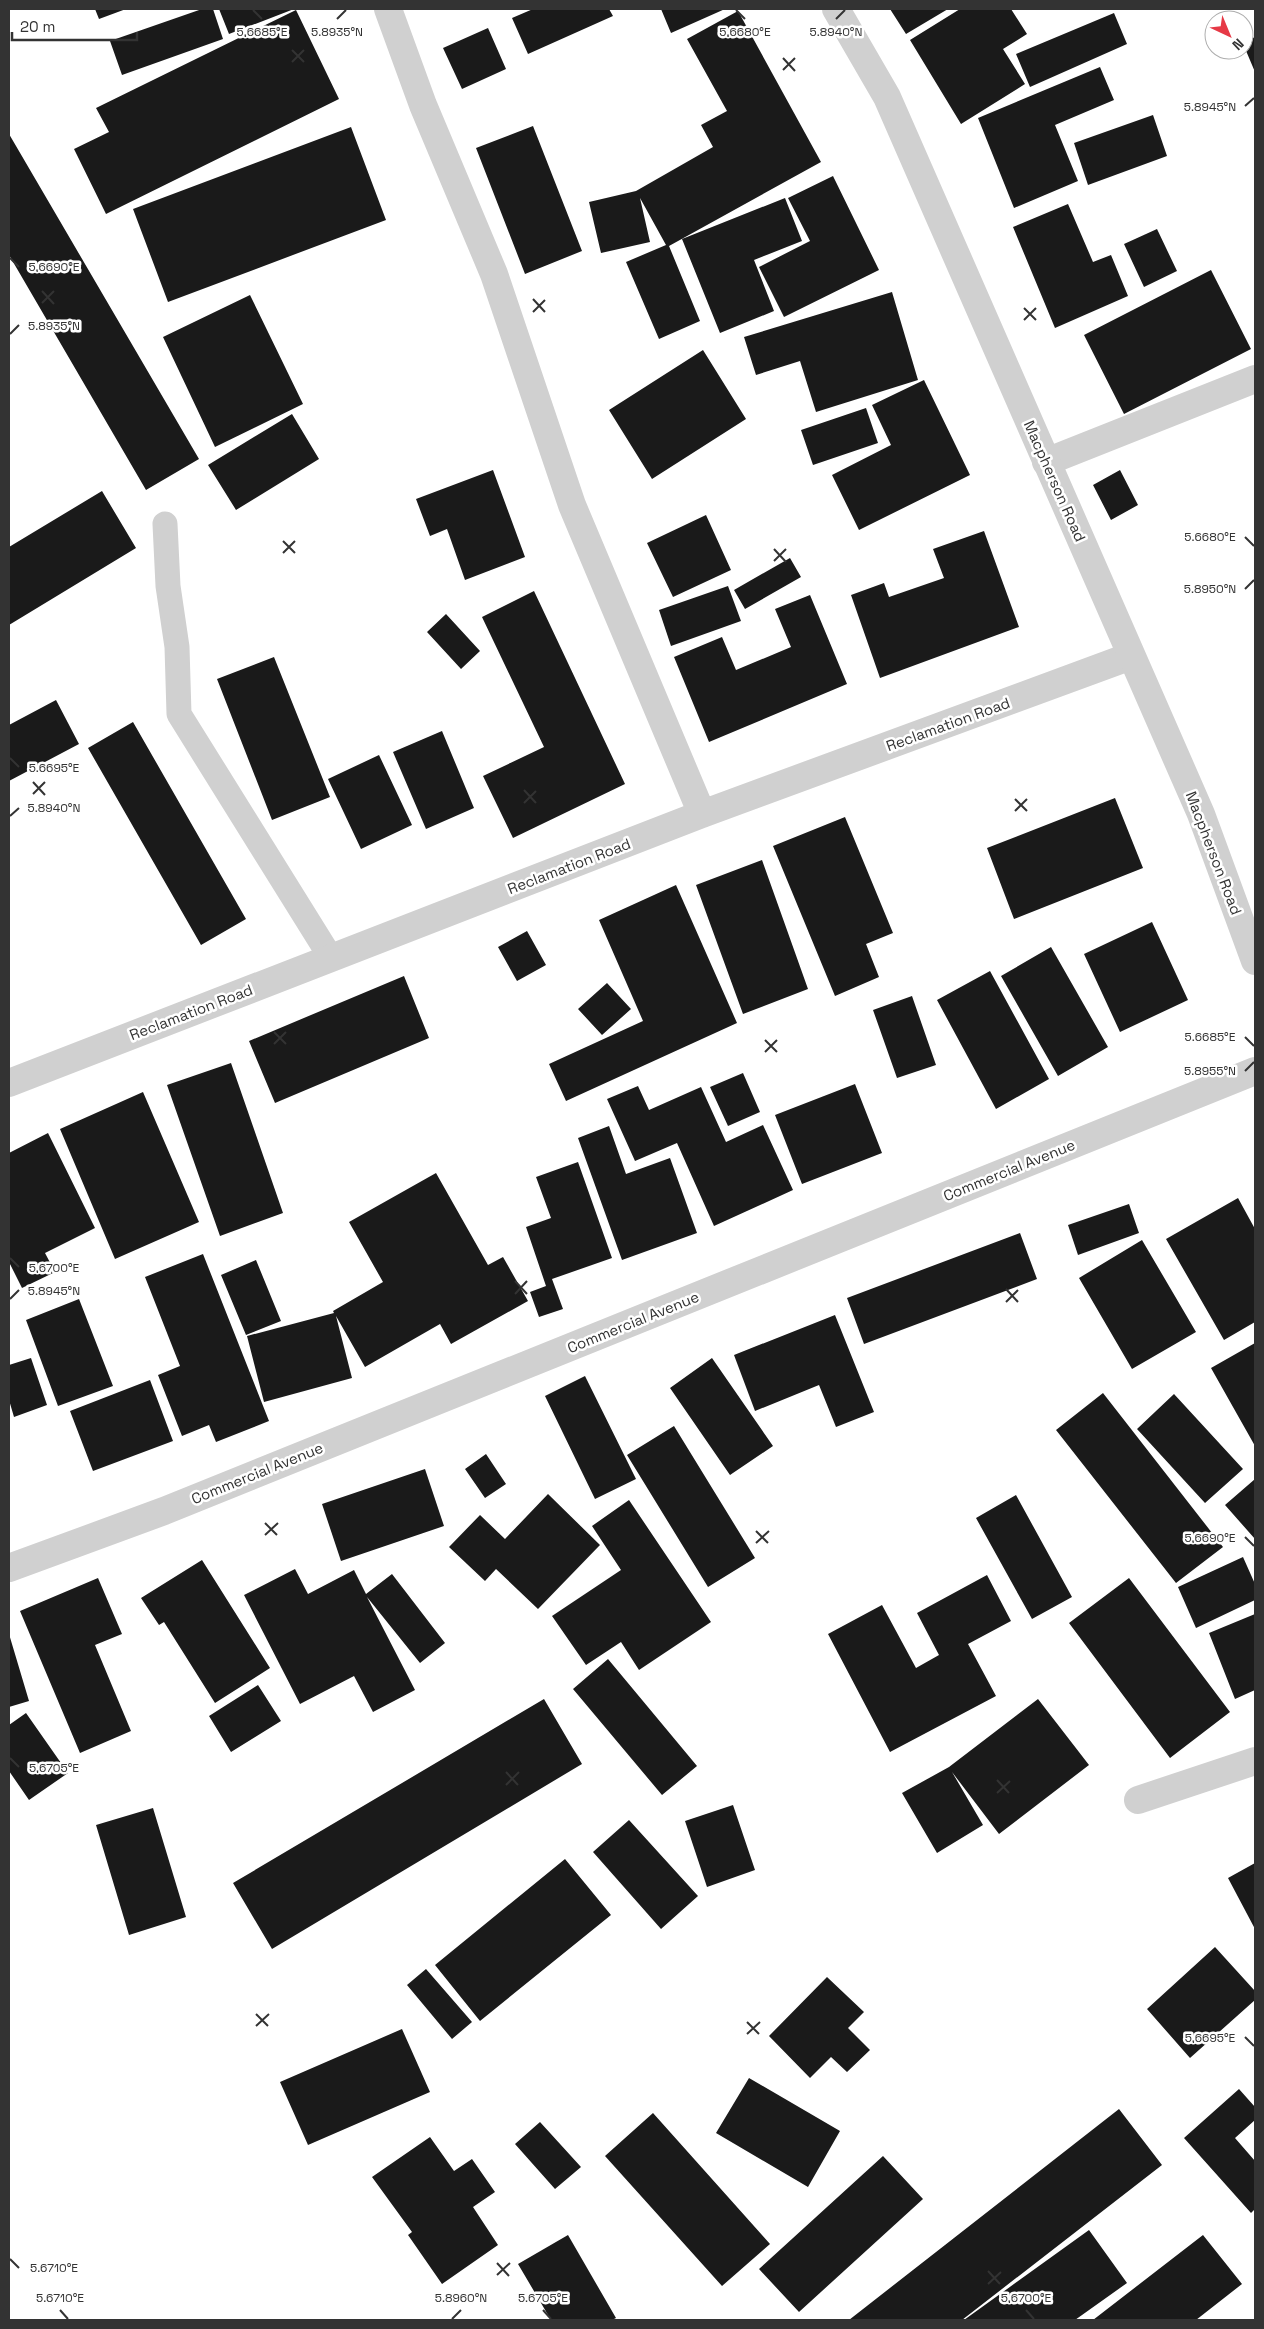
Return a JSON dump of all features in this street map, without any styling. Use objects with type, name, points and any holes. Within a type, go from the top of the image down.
[{"type":"street","points":[[388,9],[423,105],[494,274],[572,505],[702,814]]},
{"type":"street","name":"Macpherson Road","points":[[836,9],[887,97],[1201,814],[1255,962]]},
{"type":"street","points":[[1046,462],[1255,379]]},
{"type":"street","name":"Reclamation Road","points":[[9,1083],[702,814],[1131,656]]},
{"type":"street","name":"Commercial Avenue","points":[[9,1568],[164,1511],[1255,1071]]},
{"type":"street","points":[[1138,1800],[1255,1761]]},
{"type":"lane","points":[[165,524],[168,586],[177,647],[179,714],[331,958]]},
{"type":"building","points":[[95,9],[126,9],[99,19]]},
{"type":"building","points":[[202,9],[213,9],[223,39],[122,75],[110,41]]},
{"type":"building","points":[[219,9],[294,9],[229,34]]},
{"type":"building","points":[[533,9],[609,9],[613,16],[528,54],[512,18]]},
{"type":"building","points":[[661,9],[725,9],[671,33]]},
{"type":"building","points":[[890,9],[948,9],[906,34]]},
{"type":"building","points":[[960,9],[1011,9],[1027,34],[1003,49],[1025,84],[961,124],[910,40]]},
{"type":"building","points":[[296,10],[339,99],[106,214],[74,149],[109,132],[96,108]]},
{"type":"building","points":[[738,11],[821,162],[669,246],[700,321],[659,339],[626,262],[666,245],[640,198],[650,242],[601,253],[589,202],[636,191],[713,147],[701,125],[727,111],[687,39]]},
{"type":"building","points":[[1114,13],[1127,44],[1030,87],[1016,54]]},
{"type":"building","points":[[488,28],[506,69],[462,89],[443,48]]},
{"type":"building","points":[[1254,37],[1255,72],[1250,60],[1254,60]]},
{"type":"building","points":[[1100,67],[1114,100],[1055,125],[1078,181],[1014,208],[978,118]]},
{"type":"building","points":[[1153,115],[1167,156],[1088,185],[1074,143]]},
{"type":"building","points":[[533,126],[582,251],[525,274],[476,148]]},
{"type":"building","points":[[351,127],[386,220],[168,302],[133,209]]},
{"type":"building","points":[[9,134],[199,459],[146,490],[9,255]]},
{"type":"building","points":[[833,176],[879,270],[784,317],[759,267],[810,241],[788,198]]},
{"type":"building","points":[[785,198],[802,241],[754,260],[774,311],[720,333],[682,239]]},
{"type":"building","points":[[1068,204],[1093,262],[1111,255],[1128,296],[1055,328],[1013,227]]},
{"type":"building","points":[[1157,229],[1177,271],[1144,287],[1124,244]]},
{"type":"building","points":[[1211,270],[1251,349],[1124,414],[1084,335]]},
{"type":"building","points":[[892,292],[918,380],[816,412],[800,361],[756,375],[744,337]]},
{"type":"building","points":[[250,295],[303,404],[215,447],[163,337]]},
{"type":"building","points":[[703,350],[746,419],[652,479],[609,410]]},
{"type":"building","points":[[924,380],[970,475],[859,530],[832,475],[891,445],[872,405]]},
{"type":"building","points":[[866,408],[878,443],[813,465],[801,430]]},
{"type":"building","points":[[292,414],[319,459],[236,510],[208,465]]},
{"type":"building","points":[[493,470],[525,557],[465,580],[447,529],[430,536],[416,499]]},
{"type":"building","points":[[1120,470],[1138,505],[1111,520],[1093,485]]},
{"type":"building","points":[[102,491],[136,548],[9,625],[9,547]]},
{"type":"building","points":[[706,515],[731,570],[673,597],[647,543]]},
{"type":"building","points":[[984,531],[1019,627],[880,678],[851,595],[884,583],[889,597],[944,578],[933,549]]},
{"type":"building","points":[[790,558],[801,577],[745,609],[734,590]]},
{"type":"building","points":[[728,586],[741,621],[671,646],[659,610]]},
{"type":"building","points":[[534,591],[625,784],[513,838],[483,776],[544,747],[482,617]]},
{"type":"building","points":[[810,595],[847,684],[709,742],[674,657],[722,637],[736,670],[791,647],[775,609]]},
{"type":"building","points":[[446,614],[480,651],[461,669],[427,632]]},
{"type":"building","points":[[274,657],[330,797],[272,820],[217,679]]},
{"type":"building","points":[[56,700],[79,744],[9,781],[9,725]]},
{"type":"building","points":[[133,722],[246,919],[201,945],[88,748]]},
{"type":"building","points":[[442,731],[474,808],[426,829],[393,752]]},
{"type":"building","points":[[379,755],[412,825],[361,849],[328,779]]},
{"type":"building","points":[[1115,798],[1143,868],[1014,919],[987,848]]},
{"type":"building","points":[[845,817],[893,933],[866,944],[879,977],[835,996],[773,846]]},
{"type":"building","points":[[762,860],[808,989],[743,1014],[696,885]]},
{"type":"building","points":[[676,885],[737,1023],[566,1101],[549,1064],[643,1021],[599,920]]},
{"type":"building","points":[[1152,922],[1188,1000],[1120,1032],[1084,954]]},
{"type":"building","points":[[527,931],[546,965],[517,981],[498,947]]},
{"type":"building","points":[[1051,947],[1108,1047],[1058,1076],[1001,976]]},
{"type":"building","points":[[990,971],[1049,1079],[996,1109],[937,1000]]},
{"type":"building","points":[[404,976],[429,1038],[275,1103],[249,1041]]},
{"type":"building","points":[[607,983],[631,1009],[602,1035],[578,1009]]},
{"type":"building","points":[[912,996],[936,1065],[897,1078],[873,1010]]},
{"type":"building","points":[[231,1063],[283,1213],[220,1236],[167,1085]]},
{"type":"building","points":[[743,1073],[760,1112],[728,1126],[710,1087]]},
{"type":"building","points":[[855,1084],[882,1153],[802,1184],[775,1115]]},
{"type":"building","points":[[638,1086],[649,1110],[701,1087],[726,1142],[763,1125],[793,1190],[714,1226],[677,1143],[635,1161],[607,1099]]},
{"type":"building","points":[[143,1092],[199,1222],[115,1259],[60,1129]]},
{"type":"building","points":[[609,1126],[626,1174],[670,1158],[697,1233],[622,1260],[578,1138]]},
{"type":"building","points":[[48,1133],[95,1228],[45,1253],[55,1272],[22,1288],[9,1262],[9,1153]]},
{"type":"building","points":[[578,1162],[612,1258],[552,1279],[563,1309],[539,1317],[530,1292],[546,1286],[526,1227],[551,1218],[536,1177]]},
{"type":"building","points":[[436,1173],[488,1265],[503,1257],[528,1301],[451,1344],[440,1324],[365,1367],[336,1316],[352,1378],[264,1402],[247,1336],[334,1313],[333,1311],[383,1282],[349,1222]]},
{"type":"building","points":[[1238,1198],[1255,1229],[1255,1322],[1224,1340],[1166,1239]]},
{"type":"building","points":[[1129,1204],[1139,1233],[1078,1255],[1068,1225]]},
{"type":"building","points":[[1020,1233],[1037,1279],[864,1344],[847,1298]]},
{"type":"building","points":[[1142,1240],[1196,1332],[1132,1369],[1079,1278]]},
{"type":"building","points":[[203,1254],[269,1421],[216,1442],[209,1425],[182,1436],[158,1375],[180,1366],[145,1277]]},
{"type":"building","points":[[256,1260],[281,1321],[246,1335],[221,1275]]},
{"type":"building","points":[[79,1299],[113,1386],[58,1406],[26,1320]]},
{"type":"building","points":[[835,1315],[874,1412],[836,1427],[819,1385],[755,1411],[734,1355]]},
{"type":"building","points":[[1255,1343],[1255,1446],[1211,1368]]},
{"type":"building","points":[[31,1358],[47,1405],[14,1417],[9,1400],[9,1365]]},
{"type":"building","points":[[712,1358],[773,1446],[730,1475],[670,1388]]},
{"type":"building","points":[[585,1376],[636,1479],[595,1499],[545,1396]]},
{"type":"building","points":[[150,1380],[173,1441],[93,1471],[70,1411]]},
{"type":"building","points":[[1103,1393],[1223,1547],[1176,1583],[1056,1430]]},
{"type":"building","points":[[1174,1394],[1243,1469],[1205,1503],[1137,1429]]},
{"type":"building","points":[[674,1426],[755,1558],[708,1587],[627,1455]]},
{"type":"building","points":[[486,1454],[506,1484],[485,1498],[465,1469]]},
{"type":"building","points":[[425,1469],[444,1526],[341,1561],[322,1504]]},
{"type":"building","points":[[1255,1479],[1255,1539],[1225,1505]]},
{"type":"building","points":[[548,1494],[600,1545],[538,1609],[496,1569],[485,1581],[449,1547],[480,1515],[505,1539]]},
{"type":"building","points":[[1016,1495],[1072,1597],[1032,1619],[976,1518]]},
{"type":"building","points":[[629,1500],[711,1622],[639,1670],[621,1642],[586,1665],[552,1616],[621,1570],[592,1526]]},
{"type":"building","points":[[1243,1557],[1255,1584],[1255,1600],[1196,1628],[1178,1587]]},
{"type":"building","points":[[202,1560],[270,1668],[215,1703],[164,1622],[159,1625],[141,1598]]},
{"type":"building","points":[[295,1569],[308,1594],[354,1570],[366,1594],[392,1574],[445,1643],[420,1663],[367,1597],[415,1690],[373,1712],[354,1676],[300,1704],[244,1595]]},
{"type":"building","points":[[987,1575],[1011,1621],[968,1644],[996,1696],[890,1752],[828,1634],[882,1605],[916,1668],[939,1655],[917,1613]]},
{"type":"building","points":[[98,1578],[122,1634],[95,1645],[131,1731],[80,1753],[20,1611]]},
{"type":"building","points":[[1129,1578],[1230,1712],[1170,1758],[1069,1623]]},
{"type":"building","points":[[1255,1614],[1255,1690],[1235,1699],[1209,1633]]},
{"type":"building","points":[[9,1634],[29,1701],[9,1707]]},
{"type":"building","points":[[608,1659],[697,1766],[662,1795],[573,1689]]},
{"type":"building","points":[[258,1685],[281,1721],[231,1752],[209,1716]]},
{"type":"building","points":[[544,1699],[582,1764],[272,1949],[233,1883]]},
{"type":"building","points":[[1038,1699],[1089,1765],[999,1834],[952,1772],[983,1825],[937,1853],[902,1793],[949,1767]]},
{"type":"building","points":[[26,1713],[68,1773],[29,1800],[9,1771],[9,1725]]},
{"type":"building","points":[[733,1805],[755,1870],[707,1887],[685,1821]]},
{"type":"building","points":[[153,1808],[186,1917],[129,1935],[96,1825]]},
{"type":"building","points":[[629,1820],[698,1896],[661,1929],[593,1852]]},
{"type":"building","points":[[565,1859],[611,1915],[480,2021],[435,1965]]},
{"type":"building","points":[[1255,1863],[1255,1929],[1228,1878]]},
{"type":"building","points":[[1215,1947],[1255,1991],[1255,2000],[1190,2058],[1147,2009]]},
{"type":"building","points":[[426,1969],[472,2022],[452,2039],[407,1985]]},
{"type":"building","points":[[827,1977],[864,2012],[848,2028],[870,2050],[847,2072],[831,2057],[810,2078],[769,2036]]},
{"type":"building","points":[[402,2029],[430,2092],[308,2145],[280,2082]]},
{"type":"building","points":[[749,2078],[840,2131],[808,2187],[716,2133]]},
{"type":"building","points":[[1239,2089],[1255,2107],[1255,2120],[1235,2138],[1255,2161],[1255,2209],[1251,2213],[1184,2138]]},
{"type":"building","points":[[1119,2109],[1162,2165],[962,2320],[849,2320]]},
{"type":"building","points":[[653,2113],[770,2244],[722,2286],[605,2156]]},
{"type":"building","points":[[540,2122],[581,2167],[555,2189],[515,2144]]},
{"type":"building","points":[[430,2137],[454,2171],[472,2159],[495,2192],[473,2207],[498,2245],[442,2284],[408,2235],[412,2232],[372,2177]]},
{"type":"building","points":[[883,2156],[923,2199],[799,2312],[759,2269]]},
{"type":"building","points":[[1089,2230],[1127,2283],[1075,2320],[964,2320]]},
{"type":"building","points":[[568,2235],[616,2318],[612,2320],[551,2320],[518,2264]]},
{"type":"building","points":[[1203,2235],[1242,2284],[1196,2320],[1093,2320]]}]
